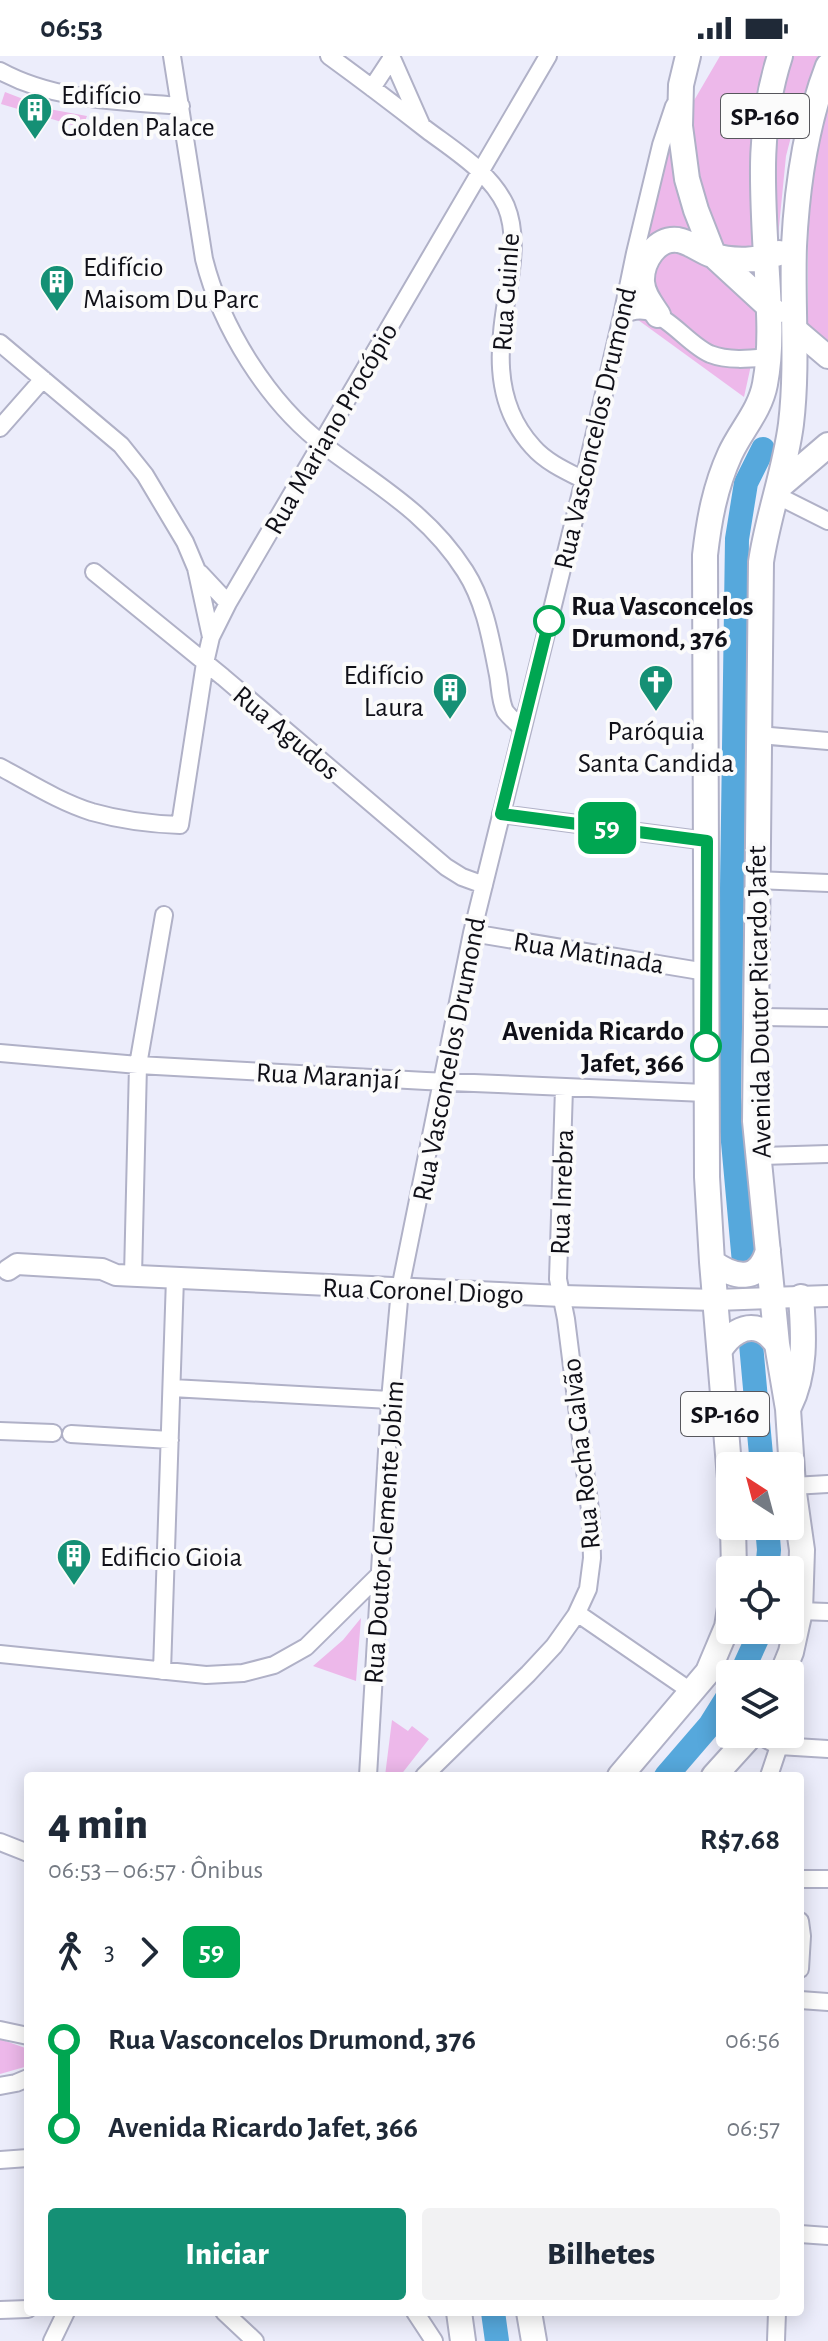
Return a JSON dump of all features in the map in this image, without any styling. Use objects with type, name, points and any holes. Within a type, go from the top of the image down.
[{"type":"main road","points":[[688,56],[681,85],[680,126],[685,167],[714,256]]},
{"type":"main road","name":"SP-160","points":[[769,308],[763,178],[764,126],[770,88],[780,56]]},
{"type":"main road","name":"SP-160","points":[[795,329],[794,248],[802,162],[816,98],[828,66]]},
{"type":"main road","points":[[658,315],[646,298],[642,283],[646,262],[656,247],[667,240],[679,240],[714,256],[769,308],[828,357]]},
{"type":"main road","points":[[714,256],[766,258],[794,248]]},
{"type":"main road","name":"Avenida Doutor Ricardo Jafet","points":[[728,1452],[720,1350],[723,1300],[712,1262],[705,1093],[705,600],[708,525],[714,494],[730,453],[760,405],[768,357],[769,308]]},
{"type":"main road","name":"Avenida Doutor Ricardo Jafet","points":[[791,1452],[755,1121],[755,1017],[761,562],[791,423],[795,329]]},
{"type":"main road","points":[[778,491],[828,445]]},
{"type":"main road","points":[[712,1262],[731,1274],[748,1274],[762,1265],[768,1250]]},
{"type":"main road","points":[[788,1409],[798,1389],[803,1357],[801,1297]]},
{"type":"main road","points":[[720,1350],[732,1334],[748,1329],[764,1331],[777,1344]]},
{"type":"main road","points":[[623,1772],[708,1672],[720,1644]]},
{"type":"main road","points":[[718,1772],[741,1748]]},
{"type":"main road","points":[[460,2316],[463,2341]]},
{"type":"main road","points":[[530,2316],[534,2341]]},
{"type":"street","points":[[172,56],[204,259],[211,287],[241,349],[291,415],[322,444],[415,511],[467,572],[484,609],[504,709],[522,728]]},
{"type":"street","name":"Rua Guinle","points":[[329,56],[422,125],[495,188],[506,207],[512,231],[512,261],[501,331],[499,372],[504,398],[515,423],[534,448],[558,467],[584,480]]},
{"type":"street","name":"Rua Mariano Procópio","points":[[0,767],[93,812],[157,824],[180,825],[211,637],[548,56]]},
{"type":"street","points":[[372,88],[391,57]]},
{"type":"street","points":[[391,57],[422,125]]},
{"type":"street","points":[[0,71],[38,88],[61,94],[181,106]]},
{"type":"street","name":"Rua Vasconcelos Drumond","points":[[400,1289],[472,933],[584,480],[661,145],[681,85]]},
{"type":"street","points":[[622,316],[638,310],[658,315],[706,353],[731,359],[768,357]]},
{"type":"street","points":[[0,343],[121,445],[145,475],[173,520],[196,568],[211,637]]},
{"type":"street","points":[[0,428],[43,379]]},
{"type":"street","points":[[778,491],[828,521]]},
{"type":"street","points":[[196,568],[228,603]]},
{"type":"street","name":"Rua Agudos","points":[[94,572],[446,867],[484,885]]},
{"type":"street","points":[[758,735],[828,741]]},
{"type":"street","points":[[501,814],[707,841]]},
{"type":"street","points":[[756,880],[828,883]]},
{"type":"street","points":[[124,1276],[138,1065],[164,915]]},
{"type":"street","name":"Rua Matinada","points":[[472,933],[706,972]]},
{"type":"street","points":[[755,1017],[828,1018]]},
{"type":"street","name":"Rua Maranjaí","points":[[0,1053],[138,1065],[705,1093]]},
{"type":"street","name":"Rua Inrebra","points":[[562,1296],[558,1279],[564,1088]]},
{"type":"street","points":[[759,1156],[828,1154]]},
{"type":"street","name":"Rua Coronel Diogo","points":[[4,1270],[16,1277],[102,1281],[124,1276],[562,1296],[723,1300],[828,1296]]},
{"type":"street","points":[[162,1671],[175,1278]]},
{"type":"street","name":"Rua Doutor Clemente Jobim","points":[[368,1772],[390,1400],[400,1289]]},
{"type":"street","name":"Rua Rocha Galvão","points":[[428,1772],[554,1646],[577,1613],[588,1589],[592,1558],[591,1518],[562,1296]]},
{"type":"street","points":[[172,1388],[390,1400]]},
{"type":"street","points":[[0,1431],[53,1433]]},
{"type":"street","points":[[71,1434],[170,1440]]},
{"type":"street","points":[[804,1485],[828,1484]]},
{"type":"street","points":[[0,1654],[206,1675],[243,1673],[274,1665],[306,1647],[380,1574]]},
{"type":"street","points":[[804,1611],[828,1612]]},
{"type":"street","points":[[577,1613],[692,1692]]},
{"type":"street","points":[[770,1772],[778,1748]]},
{"type":"street","points":[[804,1748],[828,1749]]},
{"type":"street","points":[[0,1842],[24,1851]]},
{"type":"street","points":[[804,1879],[828,1879]]},
{"type":"street","points":[[804,2000],[828,2002]]},
{"type":"street","points":[[0,2030],[24,2035]]},
{"type":"street","points":[[0,2086],[24,2080]]},
{"type":"street","points":[[0,2160],[24,2158]]},
{"type":"street","points":[[804,2234],[828,2236]]},
{"type":"street","points":[[0,2310],[24,2309]]},
{"type":"street","points":[[52,2341],[64,2316]]},
{"type":"street","points":[[228,2316],[249,2338]]},
{"type":"street","points":[[418,2316],[434,2341]]},
{"type":"street","points":[[776,2341],[777,2316]]},
{"type":"shaded area","points":[[720,56],[818,56],[798,110],[786,156],[777,247],[744,397],[634,317],[630,309],[668,145]]},
{"type":"shaded area","points":[[5,92],[49,109],[87,116],[82,128],[1,104]]},
{"type":"shaded area","points":[[828,108],[828,342],[808,325],[808,270],[809,215],[815,161]]},
{"type":"shaded area","points":[[361,1618],[356,1681],[313,1666],[343,1640]]},
{"type":"shaded area","points":[[392,1720],[408,1731],[412,1726],[429,1739],[403,1772],[386,1772]]},
{"type":"shaded area","points":[[0,2039],[24,2048],[24,2067],[0,2074]]},
{"type":"waterway","points":[[744,1263],[729,1098],[737,539],[746,483],[763,449]]},
{"type":"waterway","points":[[751,1344],[761,1452]]},
{"type":"waterway","points":[[768,1540],[768,1556]]},
{"type":"waterway","points":[[747,1660],[755,1644]]},
{"type":"waterway","points":[[669,1772],[716,1715]]},
{"type":"waterway","points":[[494,2316],[497,2341]]},
{"type":"bus line","name":"59","points":[[549,621],[501,814],[707,841],[706,1046]]},
{"type":"place","name":"Edifício Golden Palace","points":[[35,141]]},
{"type":"place","name":"Edifício Maisom Du Parc","points":[[57,313]]},
{"type":"place","name":"Rua Vasconcelos Drumond, 376","points":[[549,621]]},
{"type":"place","name":"Paróquia Santa Candida","points":[[656,713]]},
{"type":"place","name":"Edifício Laura","points":[[450,721]]},
{"type":"place","name":"Avenida Ricardo Jafet, 366","points":[[706,1046]]},
{"type":"place","name":"Edificio Gioia","points":[[74,1587]]}]
